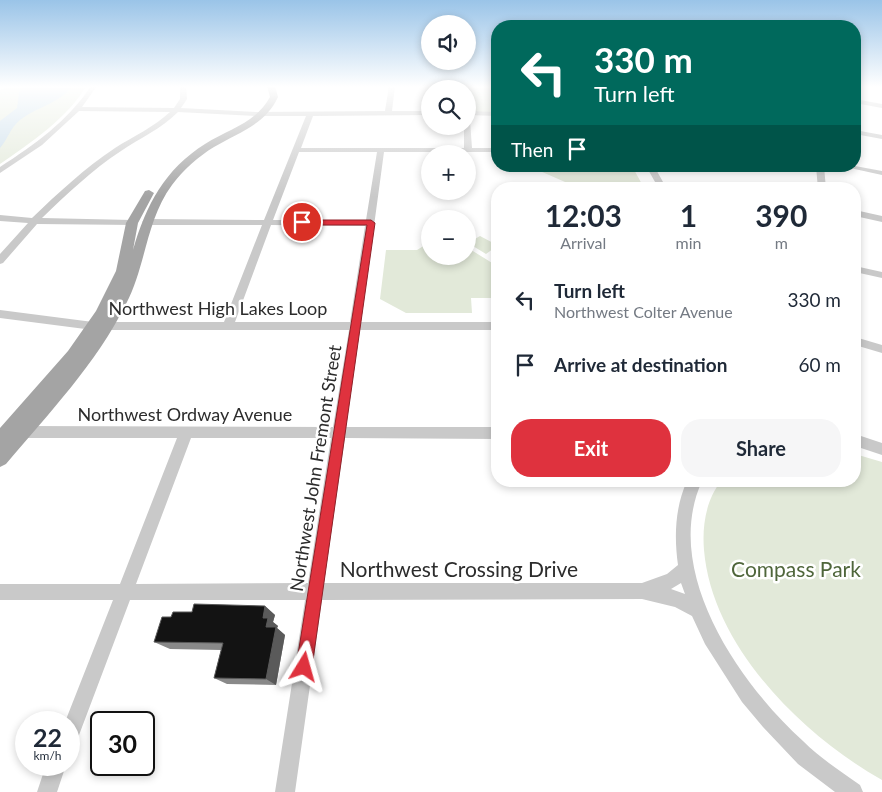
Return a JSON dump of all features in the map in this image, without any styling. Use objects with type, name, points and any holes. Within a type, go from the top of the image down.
[{"type":"main road","points":[[101,327],[106,306],[122,271],[132,223],[154,186],[176,163],[204,143],[243,123]]},
{"type":"main road","points":[[0,459],[7,435],[82,364],[101,327],[130,282],[146,222],[158,196],[182,167],[246,123]]},
{"type":"street","points":[[0,170],[61,123]]},
{"type":"street","points":[[0,261],[36,222],[99,163],[162,123]]},
{"type":"street","points":[[228,326],[307,123]]},
{"type":"street","points":[[861,133],[882,137]]},
{"type":"street","points":[[296,150],[421,150]]},
{"type":"street","name":"Northwest John Fremont Street","points":[[285,792],[381,150]]},
{"type":"street","points":[[476,150],[491,150]]},
{"type":"street","points":[[861,169],[882,173]]},
{"type":"street","points":[[861,215],[882,220]]},
{"type":"street","points":[[0,218],[36,222],[132,223]]},
{"type":"street","points":[[146,222],[371,223]]},
{"type":"street","points":[[861,270],[882,275]]},
{"type":"street","name":"Northwest High Lakes Loop","points":[[0,314],[101,327],[491,326]]},
{"type":"street","points":[[861,343],[882,349]]},
{"type":"street","name":"Northwest Ordway Avenue","points":[[7,435],[339,432],[491,433]]},
{"type":"street","points":[[79,711],[186,433]]},
{"type":"street","points":[[861,442],[882,449]]},
{"type":"street","points":[[693,487],[688,499],[684,522],[686,568],[699,610],[715,645],[748,695],[791,744],[823,771],[853,792]]},
{"type":"street","name":"Northwest Crossing Drive","points":[[642,591],[672,581],[686,568]]},
{"type":"street","name":"Northwest Crossing Drive","points":[[2,591],[642,591],[677,599],[699,610]]},
{"type":"street","points":[[47,792],[52,776]]},
{"type":"green space","points":[[0,123],[55,123],[35,139],[0,164]]},
{"type":"green space","points":[[542,172],[635,172],[641,182],[565,182]]},
{"type":"green space","points":[[480,236],[491,242],[491,250],[486,254],[476,248],[476,238]]},
{"type":"green space","points":[[421,248],[421,265],[476,265],[476,253],[491,262],[491,298],[471,298],[472,313],[406,313],[380,299],[386,250],[417,250]]},
{"type":"green space","name":"Compass Park","points":[[861,456],[882,462],[882,780],[822,739],[793,713],[766,684],[743,653],[724,620],[711,586],[704,550],[706,514],[716,488],[861,487]]},
{"type":"water","points":[[0,123],[17,123],[14,126],[0,148]]},
{"type":"building","points":[[194,604],[265,606],[263,618],[268,618],[266,627],[276,627],[266,679],[214,678],[223,643],[154,642],[162,617],[171,617],[173,612],[192,612]]},
{"type":"route","points":[[302,222],[371,223],[304,667]]}]
